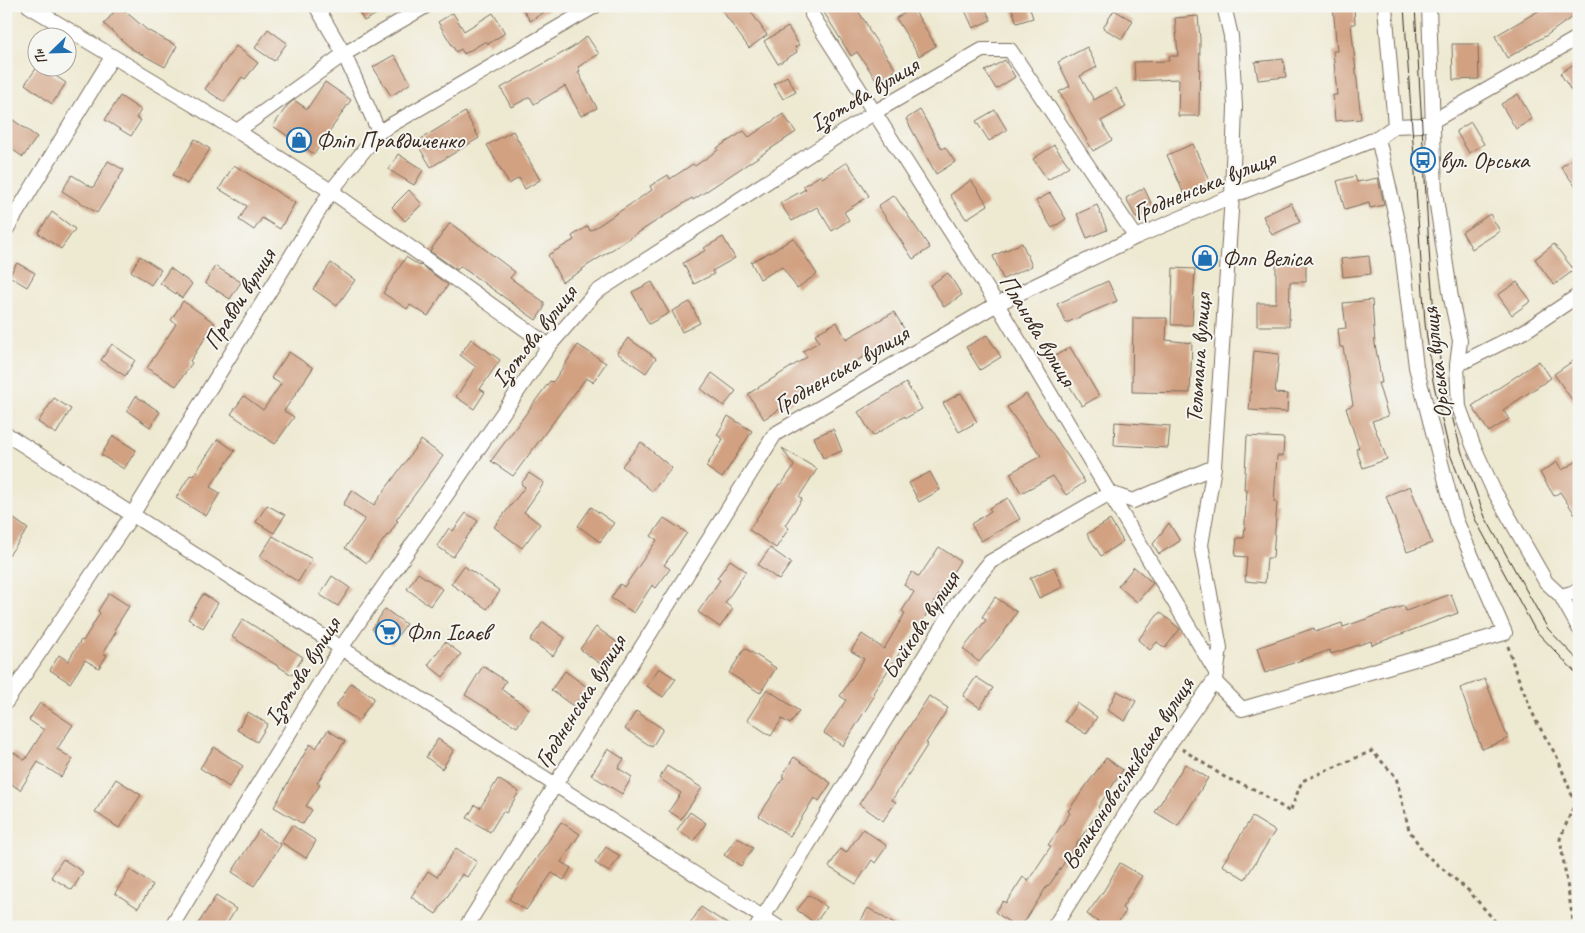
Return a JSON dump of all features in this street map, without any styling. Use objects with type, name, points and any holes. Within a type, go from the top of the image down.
[{"type":"street","points":[[29,6],[237,131],[331,191],[549,346]]},
{"type":"street","points":[[316,6],[344,54],[379,132]]},
{"type":"street","points":[[237,131],[344,54],[426,6]]},
{"type":"street","name":"Правди вулиця","points":[[6,702],[132,516],[331,191],[379,132],[595,6]]},
{"type":"street","name":"Тельмана вулиця","points":[[1216,678],[1220,648],[1201,544],[1214,467],[1232,196],[1235,106],[1231,36],[1224,6]]},
{"type":"street","points":[[1385,6],[1395,126],[1421,125],[1431,122],[1579,37]]},
{"type":"street","name":"Орська вулиця","points":[[1429,6],[1431,122],[1435,192],[1451,298],[1460,341],[1457,365],[1460,407],[1473,445],[1493,489],[1546,582],[1561,596],[1579,628]]},
{"type":"street","name":"Планова вулиця","points":[[812,15],[997,304],[1110,493],[1216,678]]},
{"type":"street","name":"Ізотова вулиця","points":[[171,927],[341,648],[549,346],[595,294],[875,112],[982,50],[1010,50],[1136,237]]},
{"type":"street","points":[[6,230],[112,57]]},
{"type":"street","name":"Гродненська вулиця","points":[[466,927],[554,783],[775,434],[997,304],[1136,237],[1232,196],[1378,138],[1395,126]]},
{"type":"street","points":[[1378,138],[1400,235],[1416,367],[1456,520],[1505,633]]},
{"type":"street","points":[[1457,365],[1525,331],[1579,295]]},
{"type":"street","points":[[6,434],[554,783],[760,922],[778,927]]},
{"type":"street","points":[[1110,493],[1133,501],[1214,467]]},
{"type":"street","name":"Байкова вулиця","points":[[760,922],[958,602],[990,562],[1110,493]]},
{"type":"street","points":[[1561,596],[1579,591]]},
{"type":"street","name":"Великоновосілківська вулиця","points":[[1054,927],[1171,742],[1216,678],[1242,709],[1505,633]]},
{"type":"path","points":[[1505,633],[1529,704],[1556,757],[1575,804],[1560,839],[1574,927]]},
{"type":"path","points":[[1171,742],[1226,778],[1256,790],[1290,812],[1302,781],[1372,751],[1396,777],[1409,830],[1425,854],[1469,890],[1500,927]]},
{"type":"building","points":[[119,6],[147,30],[177,46],[165,67],[132,49],[104,24]]},
{"type":"building","points":[[356,6],[391,6],[364,21]]},
{"type":"building","points":[[521,6],[554,6],[530,21]]},
{"type":"building","points":[[719,6],[747,6],[767,35],[749,48]]},
{"type":"building","points":[[820,6],[855,6],[896,70],[878,82],[857,52],[851,56]]},
{"type":"building","points":[[963,6],[984,6],[991,20],[973,28]]},
{"type":"building","points":[[1011,6],[1029,6],[1033,18],[1017,23]]},
{"type":"building","points":[[1333,6],[1354,6],[1355,24],[1351,24],[1361,119],[1335,121],[1333,95],[1337,95],[1333,51],[1337,51]]},
{"type":"building","points":[[1547,6],[1579,6],[1579,12],[1547,35],[1507,58],[1495,36]]},
{"type":"building","points":[[913,8],[936,46],[919,56],[896,18]]},
{"type":"building","points":[[1114,10],[1133,21],[1122,39],[1103,28]]},
{"type":"building","points":[[453,13],[464,31],[493,13],[505,33],[488,44],[486,41],[464,54],[461,49],[456,52],[438,22]]},
{"type":"building","points":[[1198,16],[1200,39],[1199,116],[1178,116],[1179,79],[1135,81],[1134,62],[1169,61],[1169,56],[1178,56],[1175,18]]},
{"type":"building","points":[[788,27],[799,45],[795,47],[797,52],[778,64],[764,41]]},
{"type":"building","points":[[268,29],[287,43],[274,61],[255,48]]},
{"type":"building","points":[[587,36],[599,54],[578,67],[580,71],[578,72],[597,108],[581,116],[565,86],[534,104],[530,97],[511,107],[501,88],[573,47]]},
{"type":"building","points":[[1452,44],[1478,44],[1479,79],[1453,80]]},
{"type":"building","points":[[236,46],[258,63],[245,79],[242,77],[224,102],[205,89]]},
{"type":"building","points":[[1087,47],[1097,67],[1080,76],[1094,100],[1116,88],[1126,107],[1101,121],[1112,140],[1093,151],[1059,92],[1070,86],[1058,62]]},
{"type":"building","points":[[394,55],[411,83],[391,96],[373,67]]},
{"type":"building","points":[[1283,59],[1286,77],[1258,80],[1255,62]]},
{"type":"building","points":[[1005,60],[1015,77],[996,89],[985,71]]},
{"type":"building","points":[[1579,61],[1579,103],[1560,73]]},
{"type":"building","points":[[787,76],[796,92],[783,99],[774,84]]},
{"type":"building","points":[[29,78],[59,78],[66,83],[52,104],[25,84]]},
{"type":"building","points":[[325,82],[351,100],[314,154],[273,126],[287,106],[294,100],[307,109]]},
{"type":"building","points":[[1518,94],[1532,119],[1516,129],[1501,104]]},
{"type":"building","points":[[120,96],[141,110],[136,118],[141,120],[131,136],[105,120]]},
{"type":"building","points":[[920,110],[942,149],[945,147],[955,162],[936,174],[906,119]]},
{"type":"building","points":[[995,110],[1007,130],[989,141],[976,121]]},
{"type":"building","points":[[465,112],[479,138],[431,167],[416,142]]},
{"type":"building","points":[[783,114],[796,132],[693,200],[692,198],[562,282],[548,255],[574,240],[572,236],[588,226],[590,231],[652,190],[650,186],[668,175],[670,179],[693,164],[695,166],[718,150],[717,148],[744,131],[749,137]]},
{"type":"building","points":[[6,115],[37,137],[23,157],[6,145]]},
{"type":"building","points":[[1471,122],[1484,144],[1469,153],[1456,131]]},
{"type":"building","points":[[513,131],[540,180],[525,189],[519,178],[509,184],[487,145]]},
{"type":"building","points":[[195,139],[210,149],[187,184],[173,175]]},
{"type":"building","points":[[1193,144],[1210,183],[1184,194],[1167,155]]},
{"type":"building","points":[[1054,145],[1069,166],[1048,180],[1033,159]]},
{"type":"building","points":[[398,154],[423,170],[414,185],[389,170]]},
{"type":"building","points":[[1579,154],[1579,191],[1561,167]]},
{"type":"building","points":[[108,161],[124,170],[97,213],[62,191],[72,175],[93,188]]},
{"type":"building","points":[[847,162],[869,196],[844,212],[849,220],[832,231],[817,207],[792,221],[780,203],[806,189],[803,186],[821,175],[822,178]]},
{"type":"building","points":[[234,165],[295,203],[280,229],[262,218],[254,230],[239,220],[247,206],[219,189]]},
{"type":"building","points":[[1355,176],[1357,182],[1378,178],[1384,205],[1370,208],[1369,203],[1345,210],[1337,181]]},
{"type":"building","points":[[971,180],[988,205],[966,219],[950,195]]},
{"type":"building","points":[[1144,188],[1154,209],[1136,218],[1126,198]]},
{"type":"building","points":[[409,190],[422,204],[405,221],[392,207]]},
{"type":"building","points":[[1050,193],[1066,219],[1052,228],[1036,201]]},
{"type":"building","points":[[894,195],[930,248],[913,259],[878,206]]},
{"type":"building","points":[[1291,203],[1300,222],[1272,235],[1263,216]]},
{"type":"building","points":[[1097,205],[1107,230],[1087,238],[1077,214]]},
{"type":"building","points":[[52,212],[75,229],[61,249],[38,233]]},
{"type":"building","points":[[1490,214],[1500,231],[1472,249],[1462,232]]},
{"type":"building","points":[[450,223],[515,272],[510,278],[544,302],[544,308],[536,320],[460,266],[457,270],[430,251]]},
{"type":"building","points":[[723,237],[735,258],[712,271],[714,274],[694,284],[683,263],[706,250],[704,248]]},
{"type":"building","points":[[793,238],[817,274],[797,288],[782,267],[760,279],[751,262],[770,253]]},
{"type":"building","points":[[1022,243],[1032,266],[1003,279],[993,256]]},
{"type":"building","points":[[1554,244],[1574,270],[1554,285],[1535,259]]},
{"type":"building","points":[[140,256],[161,270],[151,285],[131,271]]},
{"type":"building","points":[[1369,256],[1371,274],[1343,277],[1341,259]]},
{"type":"building","points":[[406,257],[421,265],[448,285],[428,316],[410,305],[407,309],[383,293]]},
{"type":"building","points":[[1276,257],[1306,257],[1306,282],[1290,282],[1289,326],[1257,326],[1257,303],[1276,303]]},
{"type":"building","points":[[17,263],[35,273],[27,287],[9,276]]},
{"type":"building","points":[[331,263],[355,280],[337,306],[313,289]]},
{"type":"building","points":[[215,266],[241,282],[230,299],[205,283]]},
{"type":"building","points":[[170,268],[192,284],[182,298],[160,283]]},
{"type":"building","points":[[1173,268],[1195,269],[1192,325],[1171,325]]},
{"type":"building","points":[[948,273],[962,295],[944,307],[930,285]]},
{"type":"building","points":[[1108,281],[1117,301],[1066,323],[1057,304]]},
{"type":"building","points":[[652,282],[669,313],[649,324],[632,292]]},
{"type":"building","points":[[1517,282],[1531,301],[1512,315],[1498,295]]},
{"type":"building","points":[[1372,300],[1375,344],[1382,383],[1378,383],[1388,416],[1372,421],[1387,459],[1363,468],[1356,449],[1359,448],[1346,408],[1353,405],[1343,347],[1340,347],[1338,329],[1346,328],[1343,303]]},
{"type":"building","points":[[183,301],[215,323],[176,386],[147,368],[176,324],[171,320]]},
{"type":"building","points":[[690,302],[700,323],[682,332],[672,311]]},
{"type":"building","points":[[894,312],[906,332],[802,393],[803,395],[764,419],[748,394],[807,357],[803,351],[819,342],[815,334],[837,322],[846,339]]},
{"type":"building","points":[[1133,318],[1167,318],[1166,340],[1192,343],[1190,393],[1132,392]]},
{"type":"building","points":[[987,335],[1001,357],[980,370],[966,347]]},
{"type":"building","points":[[628,338],[656,358],[646,373],[617,353]]},
{"type":"building","points":[[471,339],[500,360],[480,389],[485,392],[474,409],[456,397],[476,367],[460,355]]},
{"type":"building","points":[[112,344],[135,360],[125,376],[101,360]]},
{"type":"building","points":[[578,345],[606,363],[593,382],[586,378],[513,476],[491,461],[550,381],[553,382]]},
{"type":"building","points":[[1070,347],[1099,396],[1082,406],[1052,358]]},
{"type":"building","points":[[1254,351],[1279,354],[1275,393],[1288,394],[1287,412],[1249,410]]},
{"type":"building","points":[[289,352],[313,368],[284,411],[294,417],[275,444],[231,414],[244,396],[263,410],[281,384],[271,378]]},
{"type":"building","points":[[1579,357],[1579,410],[1554,374]]},
{"type":"building","points":[[1539,361],[1551,378],[1503,410],[1509,419],[1489,432],[1472,406]]},
{"type":"building","points":[[712,373],[736,391],[724,406],[701,389]]},
{"type":"building","points":[[906,383],[922,409],[906,418],[905,416],[873,436],[858,412]]},
{"type":"building","points":[[961,393],[977,422],[959,432],[943,403]]},
{"type":"building","points":[[1026,394],[1085,482],[1066,495],[1053,476],[1021,493],[1010,473],[1041,456],[1007,407]]},
{"type":"building","points":[[136,396],[160,412],[150,427],[127,411]]},
{"type":"building","points":[[54,398],[71,409],[56,434],[38,422]]},
{"type":"building","points":[[728,416],[752,431],[722,478],[706,467],[723,439],[717,435]]},
{"type":"building","points":[[1115,422],[1170,426],[1168,448],[1114,445]]},
{"type":"building","points":[[833,429],[842,451],[823,458],[814,437]]},
{"type":"building","points":[[113,436],[136,450],[124,469],[101,455]]},
{"type":"building","points":[[1247,436],[1284,438],[1283,456],[1277,456],[1274,502],[1277,502],[1273,558],[1267,558],[1265,583],[1245,581],[1247,557],[1235,556],[1237,538],[1244,538],[1247,490],[1244,490]]},
{"type":"building","points":[[218,439],[235,451],[210,487],[220,493],[206,516],[176,498],[190,475],[193,476]]},
{"type":"building","points":[[421,440],[443,456],[367,563],[345,548],[365,519],[343,505],[352,490],[374,505]]},
{"type":"building","points":[[641,442],[672,468],[652,491],[622,466]]},
{"type":"building","points":[[782,448],[817,469],[799,497],[802,499],[785,525],[789,528],[776,548],[749,530],[779,484],[781,485],[794,466]]},
{"type":"building","points":[[1579,460],[1579,520],[1560,492],[1554,496],[1540,473],[1557,462],[1562,470]]},
{"type":"building","points":[[930,472],[940,490],[919,502],[909,483]]},
{"type":"building","points":[[529,473],[544,483],[524,512],[540,524],[522,548],[494,527],[525,487],[521,484]]},
{"type":"building","points":[[1410,486],[1432,543],[1407,552],[1386,496]]},
{"type":"building","points":[[1008,498],[1020,519],[981,541],[971,524],[991,511],[989,508]]},
{"type":"building","points":[[267,505],[285,515],[274,533],[256,522]]},
{"type":"building","points":[[591,507],[614,523],[600,542],[578,526]]},
{"type":"building","points":[[6,513],[28,529],[6,559]]},
{"type":"building","points":[[466,513],[478,521],[453,557],[437,546],[449,528],[453,531]]},
{"type":"building","points":[[664,518],[687,533],[664,565],[670,569],[656,588],[652,585],[634,613],[611,598],[620,584],[624,587],[657,540],[651,536]]},
{"type":"building","points":[[1110,520],[1123,541],[1101,556],[1087,534]]},
{"type":"building","points":[[1169,523],[1180,541],[1159,554],[1153,544]]},
{"type":"building","points":[[273,536],[312,559],[298,582],[260,556]]},
{"type":"building","points":[[939,547],[960,561],[921,623],[873,693],[875,695],[843,746],[824,733],[846,700],[840,696],[864,659],[851,651],[862,634],[884,649],[905,613],[902,611],[914,592],[904,585],[912,572],[919,577]]},
{"type":"building","points":[[770,548],[791,563],[779,580],[758,565]]},
{"type":"building","points":[[730,560],[746,571],[725,603],[733,609],[720,627],[698,612],[720,580],[717,578]]},
{"type":"building","points":[[464,566],[500,591],[487,609],[451,584]]},
{"type":"building","points":[[1054,567],[1063,587],[1039,598],[1030,578]]},
{"type":"building","points":[[1134,567],[1153,583],[1137,602],[1118,586]]},
{"type":"building","points":[[418,573],[442,589],[430,606],[407,589]]},
{"type":"building","points":[[332,576],[350,588],[338,606],[320,595]]},
{"type":"building","points":[[109,593],[129,606],[114,630],[116,632],[103,653],[107,655],[99,668],[85,660],[70,683],[50,670],[59,655],[68,661],[100,613],[98,611]]},
{"type":"building","points":[[203,594],[218,603],[203,628],[188,619]]},
{"type":"building","points":[[1451,594],[1458,613],[1372,645],[1371,641],[1331,654],[1330,650],[1265,673],[1257,648],[1314,628],[1315,632],[1342,623],[1343,627],[1404,606],[1406,611]]},
{"type":"building","points":[[995,597],[1017,612],[1004,632],[979,662],[963,649],[986,620],[982,617]]},
{"type":"building","points":[[385,609],[406,624],[392,644],[372,629]]},
{"type":"building","points":[[1160,612],[1180,629],[1165,648],[1157,642],[1150,650],[1138,640]]},
{"type":"building","points":[[243,619],[303,657],[292,675],[232,637]]},
{"type":"building","points":[[543,622],[565,638],[553,656],[530,640]]},
{"type":"building","points":[[596,627],[618,643],[602,665],[580,649]]},
{"type":"building","points":[[445,642],[461,654],[443,677],[428,665]]},
{"type":"building","points":[[745,648],[776,668],[760,693],[729,673]]},
{"type":"building","points":[[483,666],[506,681],[501,689],[529,709],[517,727],[465,695]]},
{"type":"building","points":[[659,668],[676,679],[663,697],[647,686]]},
{"type":"building","points":[[565,671],[587,687],[573,706],[551,690]]},
{"type":"building","points":[[976,677],[993,688],[980,708],[963,696]]},
{"type":"building","points":[[1485,679],[1508,739],[1482,749],[1460,688]]},
{"type":"building","points":[[351,683],[374,698],[359,721],[336,706]]},
{"type":"building","points":[[767,689],[799,711],[790,724],[782,719],[771,736],[747,720]]},
{"type":"building","points":[[1117,691],[1136,701],[1125,721],[1107,710]]},
{"type":"building","points":[[929,696],[948,708],[926,743],[928,744],[892,800],[896,802],[883,821],[859,804]]},
{"type":"building","points":[[40,703],[73,725],[57,749],[73,759],[61,777],[38,762],[20,790],[6,780],[6,762],[13,752],[25,760],[44,730],[29,720]]},
{"type":"building","points":[[1077,703],[1097,717],[1086,734],[1065,721]]},
{"type":"building","points":[[636,711],[663,729],[652,747],[625,729]]},
{"type":"building","points":[[248,712],[268,724],[257,742],[237,730]]},
{"type":"building","points":[[328,730],[345,741],[317,783],[320,785],[306,806],[312,810],[303,824],[274,807],[310,744],[316,748]]},
{"type":"building","points":[[438,739],[454,750],[442,769],[426,757]]},
{"type":"building","points":[[214,747],[243,766],[229,787],[200,768]]},
{"type":"building","points":[[608,749],[624,759],[618,768],[632,777],[622,794],[591,775]]},
{"type":"building","points":[[794,757],[831,783],[819,801],[814,798],[790,836],[759,816],[784,777],[782,776]]},
{"type":"building","points":[[1106,758],[1123,770],[1098,807],[1100,809],[1021,927],[1016,927],[995,912],[1003,901],[1006,903],[1023,877],[1028,881],[1051,846],[1048,845],[1070,813],[1068,811]]},
{"type":"building","points":[[1185,764],[1208,778],[1178,826],[1155,812]]},
{"type":"building","points":[[667,766],[702,788],[681,819],[669,811],[681,793],[659,778]]},
{"type":"building","points":[[116,779],[141,795],[119,828],[95,812]]},
{"type":"building","points":[[498,779],[519,792],[506,813],[503,811],[490,832],[467,818],[475,805],[480,808]]},
{"type":"building","points":[[690,812],[706,823],[694,841],[677,830]]},
{"type":"building","points":[[1252,817],[1275,831],[1245,879],[1222,865]]},
{"type":"building","points":[[561,822],[580,834],[561,862],[571,868],[564,880],[552,873],[526,910],[509,899]]},
{"type":"building","points":[[292,825],[316,841],[306,858],[281,842]]},
{"type":"building","points":[[863,829],[887,846],[875,863],[872,860],[856,884],[829,867],[840,849],[846,853]]},
{"type":"building","points":[[259,830],[281,845],[254,886],[232,872]]},
{"type":"building","points":[[737,837],[753,848],[741,866],[724,855]]},
{"type":"building","points":[[606,847],[620,856],[609,872],[595,863]]},
{"type":"building","points":[[456,848],[477,862],[467,877],[462,874],[436,914],[411,897],[428,871],[437,877]]},
{"type":"building","points":[[63,859],[83,872],[72,890],[51,877]]},
{"type":"building","points":[[1120,863],[1142,876],[1122,908],[1126,911],[1115,927],[1105,927],[1087,914]]},
{"type":"building","points":[[130,870],[153,885],[138,908],[115,893]]},
{"type":"building","points":[[809,895],[827,907],[815,923],[797,910]]},
{"type":"building","points":[[216,896],[236,909],[225,927],[196,927]]},
{"type":"building","points":[[701,907],[732,927],[688,927]]},
{"type":"building","points":[[868,908],[899,927],[857,927]]},
{"type":"tram line","points":[[1404,6],[1425,323],[1433,381],[1450,454],[1476,521],[1535,630],[1579,676]]},
{"type":"tram line","points":[[1415,6],[1430,265],[1435,324],[1443,382],[1461,450],[1485,517],[1548,629],[1579,661]]},
{"type":"place","name":"Фліп Правдиченко","points":[[299,140]]},
{"type":"place","name":"вул. Орська","points":[[1423,160]]},
{"type":"place","name":"Флп Веліса","points":[[1205,258]]},
{"type":"place","name":"Флп Ісаєв","points":[[388,632]]}]
